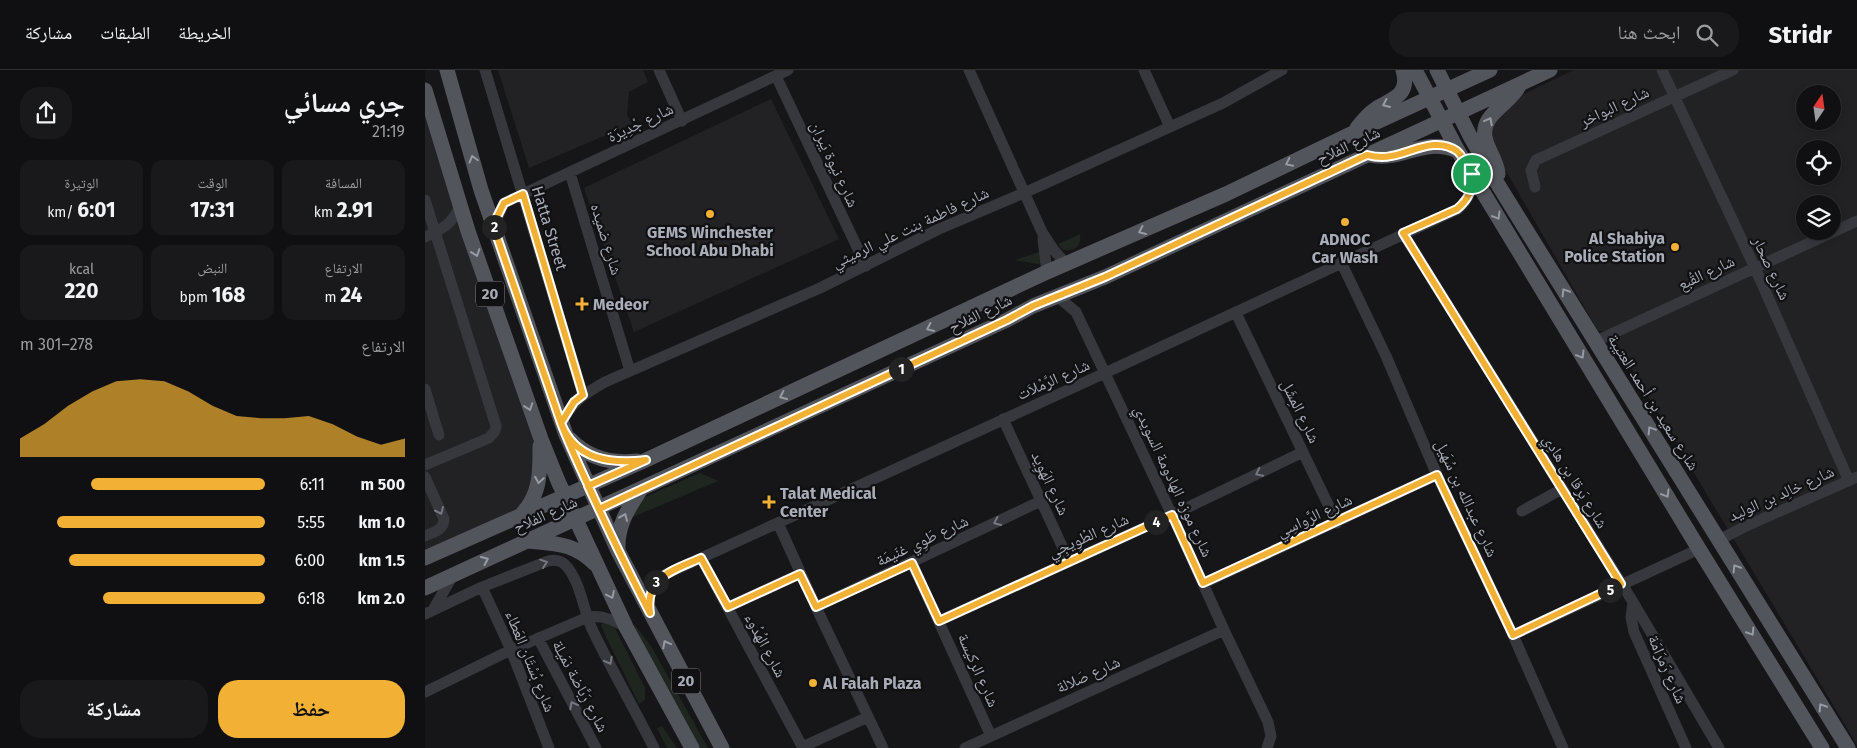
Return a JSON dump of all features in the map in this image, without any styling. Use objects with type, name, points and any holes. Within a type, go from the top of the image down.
[{"type":"main road","name":"20","points":[[447,70],[481,190],[564,429],[617,551],[722,748]]},
{"type":"main road","points":[[1355,132],[1371,112],[1399,96],[1404,87],[1403,70]]},
{"type":"main road","points":[[1415,70],[1458,152],[1818,745]]},
{"type":"main road","name":"شارع سعيد بن أحمد العتيبة","points":[[1437,70],[1497,183],[1848,748]]},
{"type":"main road","name":"شارع الفلاح","points":[[425,558],[646,460],[1047,272],[1226,194],[1491,70]]},
{"type":"main road","name":"شارع الفلاح","points":[[425,588],[721,453],[1057,296],[1105,277],[1550,70]]},
{"type":"main road","points":[[1497,183],[1498,168],[1486,140],[1485,126],[1489,118],[1507,102],[1520,85]]},
{"type":"main road","name":"20","points":[[425,90],[468,231],[541,439],[565,496],[626,627],[692,748]]},
{"type":"main road","points":[[1367,155],[1391,156],[1421,147],[1432,146],[1445,147],[1458,152]]},
{"type":"main road","points":[[564,429],[586,453],[599,458],[627,462],[646,460]]},
{"type":"main road","points":[[521,515],[529,506],[539,486],[541,439]]},
{"type":"main road","points":[[617,551],[618,535],[623,518],[642,488]]},
{"type":"main road","points":[[528,541],[570,546],[588,557],[599,568]]},
{"type":"street","name":"Hatta Street","points":[[485,70],[583,395]]},
{"type":"street","points":[[659,70],[682,121]]},
{"type":"street","name":"شارع جْدِيرَة","points":[[504,203],[788,70]]},
{"type":"street","points":[[969,70],[1041,232],[1046,252],[1047,272]]},
{"type":"street","points":[[1144,70],[1170,127]]},
{"type":"street","name":"شارع فاطمة بنت علي الرميثي","points":[[564,429],[574,402],[605,382],[866,266],[939,229],[1024,193],[1223,103],[1282,70]]},
{"type":"street","name":"شارع صحار","points":[[1662,70],[1853,479]]},
{"type":"street","name":"شارع البواخر","points":[[1535,187],[1531,170],[1536,160],[1733,70]]},
{"type":"street","name":"شارع نيوة يَبران","points":[[776,76],[866,266]]},
{"type":"street","name":"شارع ضميده","points":[[570,173],[630,371]]},
{"type":"street","name":"شارع الرَّمْلاَت","points":[[650,613],[649,596],[657,580],[664,575],[1457,209],[1470,194],[1472,174]]},
{"type":"street","points":[[481,190],[504,203],[493,225]]},
{"type":"street","points":[[425,200],[494,417],[495,431],[489,438],[425,465]]},
{"type":"street","points":[[435,233],[454,218],[461,205]]},
{"type":"street","name":"شارع القُبع","points":[[1596,341],[1857,221]]},
{"type":"street","points":[[435,233],[468,231]]},
{"type":"street","points":[[1041,232],[1066,264]]},
{"type":"street","name":"شارع بَرقا بن هادِي","points":[[1403,233],[1633,602],[1719,748]]},
{"type":"street","name":"شارع عبدالله بن سُهَيل","points":[[1341,262],[1386,356],[1437,475],[1513,635],[1563,748]]},
{"type":"street","name":"شارع موزه الهادومة السويدي","points":[[1076,288],[1076,312]]},
{"type":"street","name":"شارع موزه الهادومة السويدي","points":[[1057,296],[1076,312],[1172,515],[1268,722],[1271,736],[1267,748]]},
{"type":"street","name":"شارع المِشَل","points":[[1236,312],[1337,523]]},
{"type":"street","points":[[425,389],[439,435]]},
{"type":"street","name":"شارع الهَوِيد","points":[[1003,419],[1069,561]]},
{"type":"street","name":"شارع الطْوِيجِي","points":[[939,621],[1172,515],[1303,452]]},
{"type":"street","name":"شارع الرَّواسِي","points":[[1203,583],[1337,523],[1437,475]]},
{"type":"street","points":[[425,478],[444,519],[440,529],[425,536]]},
{"type":"street","name":"شارع خالِد بن الوليد","points":[[1719,540],[1744,526],[1853,479]]},
{"type":"street","points":[[1522,511],[1562,489]]},
{"type":"street","name":"شارع طَوِي غنَيمَة","points":[[816,607],[1041,502]]},
{"type":"street","points":[[779,523],[800,574],[883,748]]},
{"type":"street","points":[[1513,635],[1699,549]]},
{"type":"street","name":"شارع الهُدُوء","points":[[701,558],[803,747]]},
{"type":"street","points":[[429,612],[482,587],[548,560],[564,563],[571,572],[591,626],[654,748]]},
{"type":"street","name":"شارع الركيسة","points":[[912,563],[991,736]]},
{"type":"street","points":[[728,607],[800,574]]},
{"type":"street","points":[[429,612],[453,575]]},
{"type":"street","name":"شارع بُسْتَان العَطاء","points":[[482,587],[511,650],[549,748]]},
{"type":"street","name":"شارع رَمرَامَة","points":[[1633,602],[1631,617],[1634,632],[1685,748]]},
{"type":"street","points":[[425,692],[511,650],[588,617],[610,618],[626,627]]},
{"type":"street","name":"شارع صَلالة","points":[[965,748],[1224,630]]},
{"type":"street","name":"شارع رَبَّاضة نمَيلة","points":[[538,638],[596,748]]},
{"type":"street","points":[[803,747],[868,717]]},
{"type":"shaded area","points":[[498,70],[643,70],[648,82],[629,92],[627,115],[632,124],[529,168]]},
{"type":"shaded area","points":[[1574,70],[1857,70],[1857,745],[1609,331],[1598,331],[1491,145],[1491,122],[1513,99]]},
{"type":"shaded area","name":"GEMS Winchester School Abu Dhabi","points":[[771,99],[839,239],[634,332],[584,188]]},
{"type":"shaded area","points":[[425,106],[538,444],[528,504],[425,555]]},
{"type":"shaded area","points":[[1080,234],[1079,245],[1074,249],[1063,250],[1058,244]]},
{"type":"shaded area","points":[[1039,252],[1047,261],[1038,264],[1015,260]]},
{"type":"shaded area","points":[[700,473],[718,481],[633,517],[636,501]]},
{"type":"shaded area","points":[[608,621],[615,628],[645,688],[645,700],[639,704],[601,625]]},
{"type":"shaded area","points":[[634,624],[651,646],[708,748],[699,748],[636,632]]},
{"type":"shaded area","points":[[662,726],[677,748],[667,748],[657,728]]},
{"type":"place","name":"GEMS Winchester School Abu Dhabi","points":[[710,214]]},
{"type":"place","name":"ADNOC Car Wash","points":[[1345,222]]},
{"type":"place","name":"Al Shabiya Police Station","points":[[1675,247]]},
{"type":"place","name":"Medeor","points":[[582,304]]},
{"type":"place","name":"Talat Medical Center","points":[[769,502]]},
{"type":"place","name":"Al Falah Plaza","points":[[813,683]]},
{"type":"route","points":[[1472,174],[1458,152],[1445,147],[1421,147],[1399,155],[1383,157],[1367,155],[1105,277],[1033,306],[1007,320],[599,509],[581,471],[566,435],[561,423],[493,225],[504,203],[523,194],[583,395],[574,402],[561,423],[566,435],[586,453],[599,458],[627,462],[646,460],[588,486],[617,551],[650,613],[648,605],[649,596],[657,580],[701,558],[728,607],[800,574],[816,607],[912,563],[939,621],[1172,515],[1203,583],[1337,523],[1437,475],[1513,635],[1621,584],[1403,233],[1457,209],[1470,194],[1472,174]]}]
